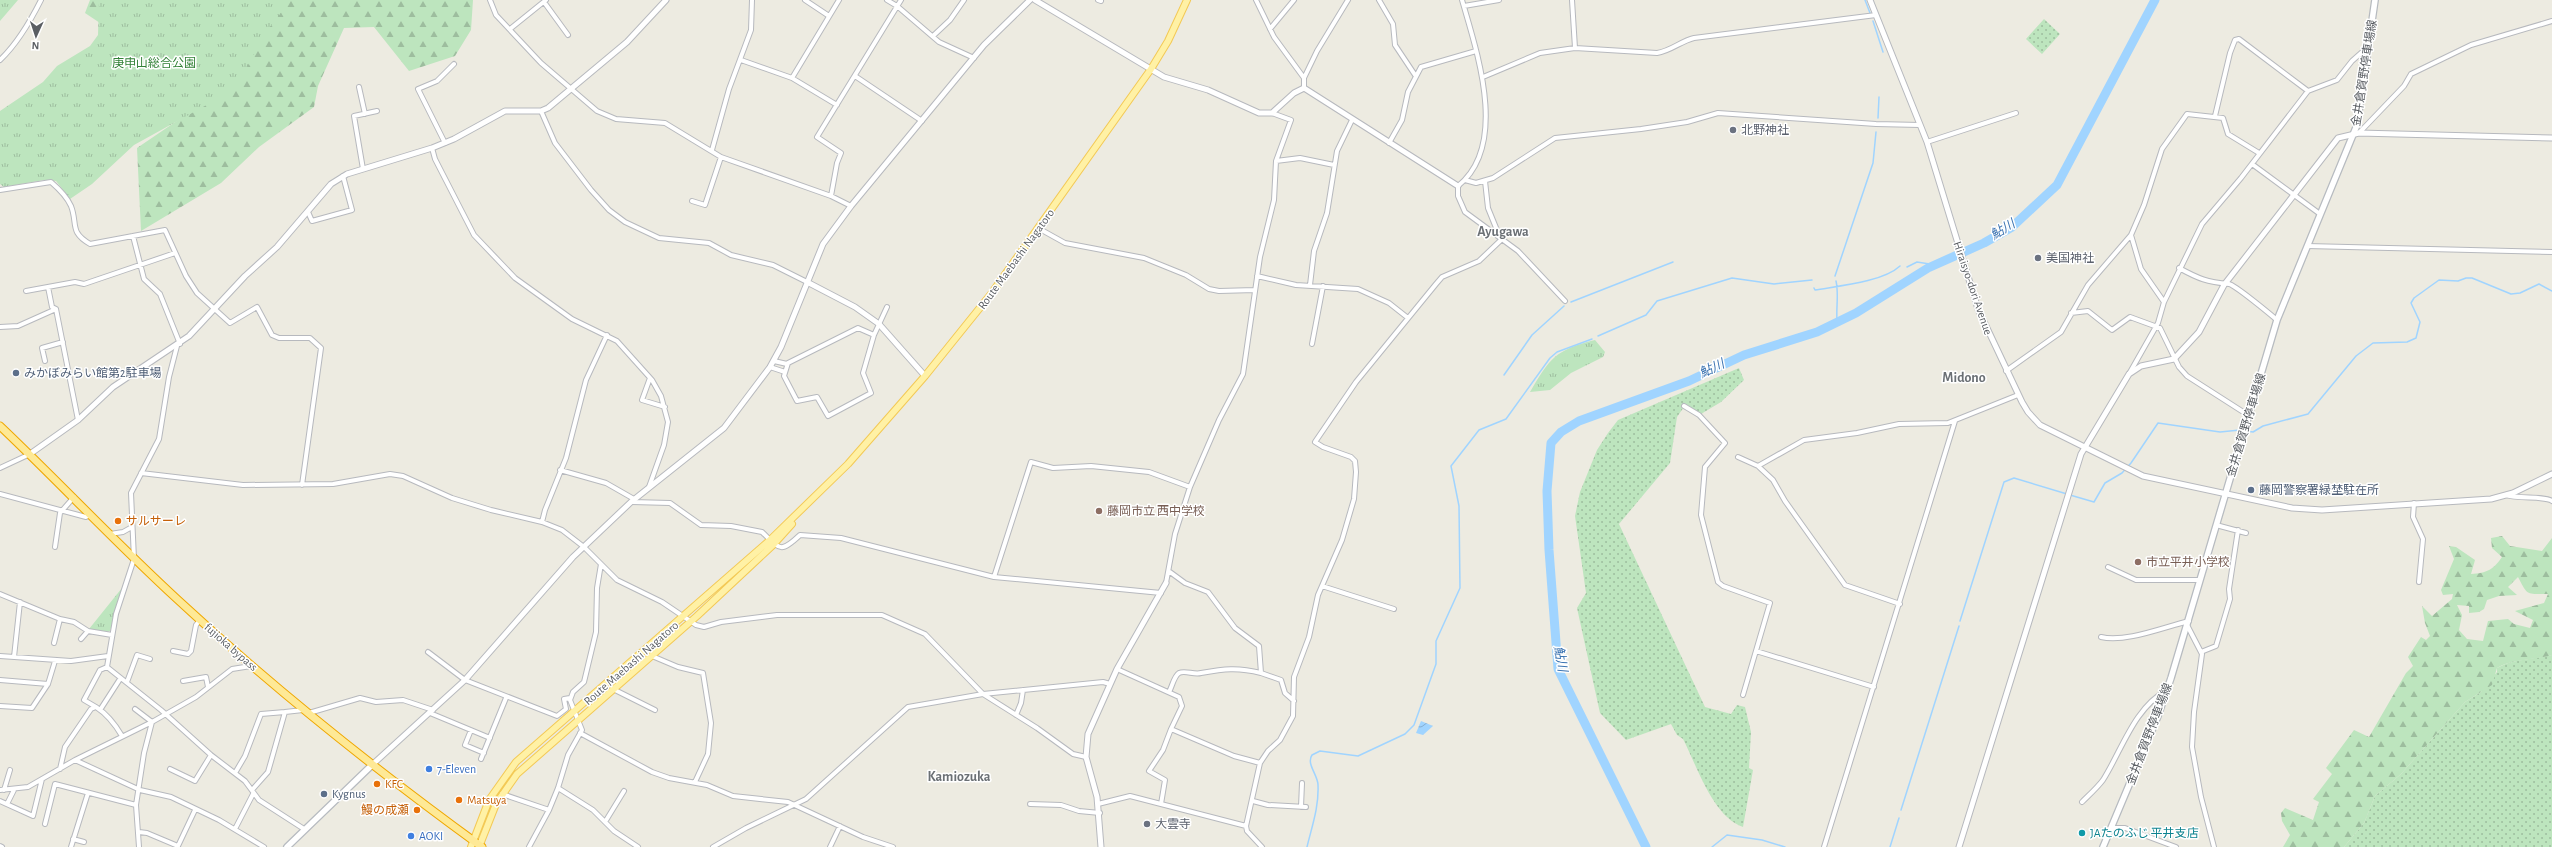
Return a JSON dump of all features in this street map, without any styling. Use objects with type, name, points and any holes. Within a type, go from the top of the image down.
[{"type":"highway","name":"fujioka bypass","points":[[0,426],[74,497],[134,559],[252,666],[472,844],[480,847]]},
{"type":"main road","name":"Route Maebashi Nagatoro","points":[[480,847],[502,794],[517,774],[691,621],[772,542],[925,376],[976,315],[1151,69],[1168,41],[1187,0]]},
{"type":"main road","name":"金井倉賀野停車場線","points":[[2103,847],[2167,690],[2277,320],[2320,214],[2357,134],[2375,0]]},
{"type":"main road","name":"Route Maebashi Nagatoro","points":[[472,844],[489,800],[510,768],[684,616],[772,542]]},
{"type":"main road","points":[[286,847],[373,764]]},
{"type":"street","points":[[0,60],[10,50],[32,19],[41,0]]},
{"type":"street","points":[[490,0],[496,15],[541,63],[597,111],[612,118],[663,122],[712,150],[721,157],[831,196],[851,206]]},
{"type":"street","points":[[0,468],[30,454],[78,420],[113,387],[178,345],[216,308],[245,276],[277,247],[331,184],[343,176],[445,143],[505,111],[541,111],[554,104],[627,42],[666,0]]},
{"type":"street","points":[[712,150],[729,89],[751,30],[752,0]]},
{"type":"street","points":[[804,0],[829,16]]},
{"type":"street","points":[[792,78],[839,0]]},
{"type":"street","points":[[887,0],[897,6],[939,42],[974,58]]},
{"type":"street","points":[[831,196],[837,163],[842,153],[817,137],[901,0]]},
{"type":"street","points":[[933,36],[950,20],[964,0]]},
{"type":"street","points":[[373,764],[465,680],[560,570],[633,500],[724,428],[774,360],[823,244],[851,206],[974,58],[1028,0]]},
{"type":"street","points":[[1035,0],[1164,77],[1208,90],[1259,113],[1272,113],[1291,120],[1276,161],[1274,200],[1260,257],[1243,374],[1219,420],[1190,487],[1174,534],[1170,572],[1166,583],[1117,669],[1090,728],[1086,757],[1100,813],[1101,847]]},
{"type":"street","points":[[1256,0],[1283,52],[1304,78]]},
{"type":"street","points":[[1270,29],[1294,0]]},
{"type":"street","points":[[1304,88],[1304,78],[1316,51],[1348,0]]},
{"type":"street","points":[[1379,0],[1393,24],[1395,45],[1415,75]]},
{"type":"street","points":[[1458,186],[1466,180],[1481,152],[1485,127],[1483,77],[1462,0]]},
{"type":"street","points":[[1464,6],[1499,0]]},
{"type":"street","points":[[1572,0],[1575,48]]},
{"type":"street","name":"Hiraisyo-dori Avenue","points":[[1870,0],[1927,142],[1966,275],[1983,321],[2018,395],[2028,412],[2040,425],[2143,476],[2303,509],[2478,500],[2506,495],[2552,474]]},
{"type":"street","points":[[510,29],[545,1],[568,36]]},
{"type":"street","points":[[1483,77],[1540,53],[1575,48],[1658,53],[1666,52],[1680,41],[1694,38],[1876,15]]},
{"type":"street","points":[[2357,134],[2404,86],[2411,74],[2471,45],[2552,21]]},
{"type":"street","points":[[2215,116],[2230,53],[2235,40],[2239,39],[2308,91]]},
{"type":"street","points":[[1959,847],[2084,448],[2129,374],[2155,326],[2164,302],[2202,224],[2252,164],[2308,91],[2336,80],[2352,61],[2369,46]]},
{"type":"street","points":[[1389,143],[1402,120],[1408,92],[1415,75],[1421,67],[1476,51]]},
{"type":"street","points":[[741,60],[792,78],[836,105]]},
{"type":"street","points":[[445,143],[418,89],[438,81],[454,64]]},
{"type":"street","points":[[855,76],[922,121]]},
{"type":"street","points":[[360,87],[365,114]]},
{"type":"street","points":[[1272,113],[1294,93],[1304,88]]},
{"type":"street","points":[[1304,88],[1352,120],[1458,186]]},
{"type":"street","points":[[363,169],[354,116],[377,111]]},
{"type":"street","points":[[541,111],[555,143],[591,190],[609,210],[625,222],[664,239],[700,240],[709,243],[731,255],[773,265],[855,306],[879,324],[925,376]]},
{"type":"street","points":[[1466,180],[1476,182],[1485,181],[1513,167],[1555,138],[1687,122],[1718,113],[1890,125],[1920,125]]},
{"type":"street","points":[[1927,142],[2016,113]]},
{"type":"street","points":[[2006,371],[2061,332],[2067,325],[2071,313],[2088,285],[2131,235],[2144,205],[2162,150],[2187,114],[2215,116],[2225,120],[2225,130],[2228,134],[2259,153]]},
{"type":"street","points":[[1310,285],[1314,250],[1327,213],[1337,151],[1352,120]]},
{"type":"street","points":[[2129,374],[2141,366],[2174,359],[2199,332],[2224,285],[2333,142],[2343,135],[2357,134],[2552,138]]},
{"type":"street","points":[[432,148],[435,159],[469,227],[486,248],[515,278],[572,319],[617,341],[650,378],[661,396],[668,422],[667,435],[649,487]]},
{"type":"street","points":[[692,201],[705,205],[721,157]]},
{"type":"street","points":[[1276,161],[1300,158],[1334,165]]},
{"type":"street","points":[[2252,164],[2320,214]]},
{"type":"street","points":[[308,212],[312,221],[352,210],[343,176]]},
{"type":"street","points":[[1485,181],[1488,208],[1501,240]]},
{"type":"street","points":[[0,190],[51,182],[71,206],[74,229],[83,240],[90,244],[165,230],[197,293],[216,308],[230,323],[257,307],[272,335],[279,338],[307,337],[321,348],[302,485]]},
{"type":"street","points":[[1458,186],[1458,196],[1465,212],[1501,240],[1518,251],[1565,301]]},
{"type":"street","points":[[1038,228],[1065,242],[1144,258],[1186,275],[1209,289],[1219,291],[1255,290]]},
{"type":"street","points":[[2131,235],[2141,269],[2164,302]]},
{"type":"street","points":[[107,667],[112,635],[134,559],[131,493],[159,439],[169,377],[178,345],[160,294],[144,279],[138,264],[133,236]]},
{"type":"street","points":[[1262,847],[1247,831],[1246,826],[1260,763],[1268,751],[1280,740],[1293,716],[1294,677],[1309,637],[1312,614],[1348,520],[1354,499],[1356,465],[1351,457],[1323,447],[1315,442],[1356,382],[1442,277],[1478,261],[1501,240]]},
{"type":"street","points":[[2307,246],[2552,252]]},
{"type":"street","points":[[26,290],[75,282],[84,284],[175,252]]},
{"type":"street","points":[[2180,268],[2200,280],[2224,285],[2230,284],[2277,320]]},
{"type":"street","points":[[1257,276],[1296,285],[1322,286],[1365,292],[1388,303],[1408,318]]},
{"type":"street","points":[[1312,344],[1322,286]]},
{"type":"street","points":[[48,287],[52,307],[56,309],[78,420]]},
{"type":"street","points":[[787,364],[784,376],[797,401],[817,398],[828,416],[871,393],[863,373],[874,335],[887,307]]},
{"type":"street","points":[[0,327],[18,326],[56,309]]},
{"type":"street","points":[[2071,313],[2088,311],[2112,330],[2130,317],[2160,328],[2174,359],[2187,376],[2248,416]]},
{"type":"street","points":[[774,360],[787,364],[858,328],[874,335]]},
{"type":"street","points":[[542,522],[560,470],[586,380],[607,335]]},
{"type":"street","points":[[45,361],[42,348],[63,342]]},
{"type":"street","points":[[770,367],[785,372]]},
{"type":"street","points":[[650,378],[642,400],[665,407]]},
{"type":"street","points":[[1758,466],[1804,440],[1857,433],[1899,424],[1936,425],[1955,421],[2018,395]]},
{"type":"street","points":[[1684,406],[1699,415],[1725,443],[1706,467],[1702,523],[1719,584],[1770,603],[1743,695]]},
{"type":"street","points":[[1824,847],[1900,604],[1955,421]]},
{"type":"street","points":[[1738,457],[1758,466],[1776,483],[1788,505],[1845,585],[1900,604]]},
{"type":"street","points":[[994,577],[1031,462],[1053,468],[1091,466],[1149,472],[1190,487]]},
{"type":"street","points":[[560,470],[606,483],[633,500],[670,503],[701,524],[731,526],[762,532],[772,542],[787,548],[800,534],[841,538],[994,577],[1161,593]]},
{"type":"street","points":[[141,473],[243,485],[334,484],[390,474],[403,476],[485,508],[542,522],[562,530],[584,547],[617,580],[662,602],[691,621],[708,627],[720,622],[777,616],[882,615],[925,634],[984,694],[1073,754],[1086,757]]},
{"type":"street","points":[[0,494],[86,517],[92,515]]},
{"type":"street","points":[[2506,495],[2534,500],[2544,498],[2552,501]]},
{"type":"street","points":[[55,547],[62,510],[74,497]]},
{"type":"street","points":[[2414,503],[2413,517],[2423,539],[2419,582]]},
{"type":"street","points":[[2216,525],[2246,533]]},
{"type":"street","points":[[110,534],[123,532],[132,527]]},
{"type":"street","points":[[2201,652],[2216,646],[2229,604],[2238,530]]},
{"type":"street","points":[[530,847],[549,810],[558,788],[568,755],[582,728],[574,713],[570,698],[573,692],[584,682],[596,632],[597,588],[601,564]]},
{"type":"street","points":[[2108,567],[2136,580],[2200,580]]},
{"type":"street","points":[[1170,572],[1185,583],[1208,592],[1235,628],[1257,643],[1260,650],[1261,673]]},
{"type":"street","points":[[1322,586],[1394,609]]},
{"type":"street","points":[[0,594],[60,619],[74,622],[88,631],[112,635]]},
{"type":"street","points":[[14,657],[20,602]]},
{"type":"street","points":[[54,643],[60,619]]},
{"type":"street","points":[[173,651],[188,654],[191,651],[196,625],[200,620]]},
{"type":"street","points":[[2101,637],[2110,639],[2188,623],[2201,652],[2192,747],[2201,797],[2214,847]]},
{"type":"street","points":[[81,639],[88,631]]},
{"type":"street","points":[[1756,651],[1874,687]]},
{"type":"street","points":[[428,652],[465,680],[506,698],[556,716],[566,709],[564,699],[570,698]]},
{"type":"street","points":[[127,682],[137,655],[150,659]]},
{"type":"street","points":[[0,656],[55,661],[108,656]]},
{"type":"street","points":[[652,656],[678,667],[703,672],[711,723],[708,754],[695,782]]},
{"type":"street","points":[[0,706],[32,708],[48,684],[55,661]]},
{"type":"street","points":[[10,770],[2,790],[14,790],[28,787],[74,760],[152,722],[208,687],[232,669],[252,666]]},
{"type":"street","points":[[107,667],[120,679],[127,682],[161,710],[164,715],[211,755],[235,773],[252,792],[304,830]]},
{"type":"street","points":[[107,667],[100,670],[84,700],[100,710],[114,723],[122,736]]},
{"type":"street","points":[[1169,692],[1177,675],[1181,672],[1201,674],[1207,670],[1232,668],[1261,673],[1281,680],[1285,693],[1294,701]]},
{"type":"street","points":[[1117,669],[1179,697],[1182,706],[1171,729],[1164,750],[1148,771],[1165,780],[1161,804]]},
{"type":"street","points":[[184,681],[206,677],[208,687]]},
{"type":"street","points":[[100,710],[120,679]]},
{"type":"street","points":[[0,680],[48,684]]},
{"type":"street","points":[[713,847],[746,828],[806,799],[908,707],[984,694],[1103,682],[1110,684]]},
{"type":"street","points":[[613,689],[655,710]]},
{"type":"street","points":[[1016,715],[1021,703],[1023,690]]},
{"type":"street","points":[[2082,802],[2104,779],[2136,722],[2151,701],[2167,690]]},
{"type":"street","points":[[235,773],[246,756],[261,714],[307,711],[360,698],[376,702],[403,700],[432,711],[490,738]]},
{"type":"street","points":[[481,759],[506,698]]},
{"type":"street","points":[[60,769],[65,747],[87,712],[96,707]]},
{"type":"street","points":[[135,709],[152,722]]},
{"type":"street","points":[[235,829],[252,792],[268,772],[285,712]]},
{"type":"street","points":[[139,847],[136,805],[140,790],[144,752],[152,722]]},
{"type":"street","points":[[1171,729],[1234,756],[1260,763]]},
{"type":"street","points":[[471,730],[465,745],[484,753]]},
{"type":"street","points":[[580,733],[652,772],[695,782],[733,796],[788,802],[873,841],[893,847]]},
{"type":"street","points":[[170,769],[195,781],[211,755]]},
{"type":"street","points":[[74,760],[140,790],[171,797],[235,829],[264,847]]},
{"type":"street","points":[[0,801],[33,816],[42,779]]},
{"type":"street","points":[[1253,800],[1268,806],[1303,807],[1302,783]]},
{"type":"street","points":[[45,824],[55,784],[136,805]]},
{"type":"street","points":[[558,788],[593,810],[614,832],[638,847]]},
{"type":"street","points":[[7,804],[14,790]]},
{"type":"street","points":[[605,822],[624,791]]},
{"type":"street","points":[[71,847],[88,793]]},
{"type":"street","points":[[502,794],[549,810]]},
{"type":"street","points":[[1098,804],[1127,796],[1246,826]]},
{"type":"street","points":[[1030,804],[1061,805],[1079,811],[1100,813]]},
{"type":"street","points":[[139,832],[147,833],[178,846],[195,810]]},
{"type":"street","points":[[830,847],[840,826]]},
{"type":"street","points":[[2111,828],[2125,828],[2176,847]]},
{"type":"street","points":[[74,839],[84,842]]},
{"type":"green space","points":[[0,0],[18,0],[0,21]]},
{"type":"green space","points":[[90,0],[473,0],[471,30],[455,56],[409,71],[374,27],[344,28],[318,86],[314,107],[259,147],[221,183],[141,231],[137,148],[218,93],[133,45],[85,13]]},
{"type":"green space","name":"庚申山総合公園","points":[[99,0],[291,0],[269,28],[243,74],[212,102],[134,145],[92,184],[70,199],[56,181],[44,180],[4,187],[0,184],[0,111],[43,82],[57,66],[90,46],[98,35]]},
{"type":"green space","points":[[2044,19],[2060,34],[2042,54],[2026,39]]},
{"type":"green space","points":[[1595,340],[1605,352],[1603,357],[1571,373],[1550,390],[1530,392],[1543,371],[1555,357],[1571,348]]},
{"type":"green space","points":[[1739,368],[1744,380],[1721,402],[1701,414],[1686,404],[1677,417],[1670,463],[1619,524],[1705,707],[1731,714],[1737,705],[1745,707],[1751,732],[1749,768],[1753,770],[1743,827],[1732,821],[1723,813],[1715,802],[1700,776],[1683,739],[1677,735],[1671,724],[1626,740],[1600,713],[1577,608],[1586,593],[1575,516],[1580,492],[1597,450],[1618,420]]},
{"type":"green space","points":[[2502,536],[2510,546],[2542,551],[2552,538],[2552,655],[2516,661],[2497,668],[2492,685],[2465,702],[2401,774],[2375,796],[2364,823],[2344,847],[2283,847],[2290,835],[2282,821],[2281,813],[2285,808],[2313,820],[2319,802],[2313,799],[2332,774],[2326,768],[2354,730],[2369,737],[2406,673],[2413,666],[2408,657],[2421,637],[2426,640],[2430,636],[2425,623],[2422,606],[2432,616],[2452,599],[2453,594],[2443,595],[2441,590],[2454,559],[2449,546],[2456,547],[2475,560],[2471,574],[2481,573],[2496,565],[2502,557],[2492,548],[2491,538]],"holes":[[[2518,577],[2528,593],[2548,594],[2544,603],[2515,611],[2533,620],[2530,628],[2514,624],[2508,619],[2488,621],[2483,641],[2467,639],[2459,630],[2462,615],[2457,605],[2469,606],[2469,613],[2479,612],[2484,609],[2487,600],[2499,596],[2517,595],[2508,587]]]},
{"type":"green space","points":[[122,588],[110,631],[107,632],[89,629]]},
{"type":"green space","points":[[2552,655],[2552,847],[2344,847],[2364,823],[2375,796],[2401,774],[2465,702],[2481,692],[2497,672],[2497,668],[2516,661]]},
{"type":"water","points":[[1421,721],[1433,726],[1423,735],[1416,733]]},
{"type":"waterway","points":[[1865,0],[1870,13]]},
{"type":"waterway","name":"鮎川","points":[[1646,847],[1558,669],[1549,550],[1547,491],[1551,443],[1561,432],[1579,421],[1689,381],[1744,355],[1817,332],[1856,313],[1928,268],[1984,243],[2012,227],[2057,185],[2155,0]]},
{"type":"waterway","points":[[1873,21],[1883,52]]},
{"type":"waterway","points":[[1878,118],[1879,97]]},
{"type":"waterway","points":[[1835,276],[1873,163],[1876,132]]},
{"type":"waterway","points":[[1571,302],[1673,262]]},
{"type":"waterway","points":[[1907,267],[1917,262],[1936,265]]},
{"type":"waterway","points":[[1814,288],[1815,290],[1872,280],[1883,276],[1900,266]]},
{"type":"waterway","points":[[1598,336],[1646,315],[1657,301],[1732,278],[1774,284],[1812,280]]},
{"type":"waterway","points":[[2247,431],[2253,432],[2263,426],[2308,414],[2356,356],[2373,343],[2407,342],[2416,338],[2420,322],[2411,303],[2414,298],[2439,280],[2458,281],[2466,278],[2472,278],[2511,294],[2520,293],[2539,284],[2552,291]]},
{"type":"waterway","points":[[1836,281],[1837,320]]},
{"type":"waterway","points":[[1504,375],[1532,335],[1564,306]]},
{"type":"waterway","points":[[1307,847],[1315,816],[1318,793],[1317,781],[1310,762],[1312,755],[1320,751],[1358,756],[1405,734],[1414,725],[1436,664],[1436,641],[1460,588],[1459,506],[1451,466],[1479,430],[1506,419],[1550,358],[1557,352],[1592,339]]},
{"type":"waterway","points":[[2070,495],[2094,502],[2105,483],[2122,473],[2131,463],[2158,423],[2220,432],[2240,430]]},
{"type":"waterway","points":[[1960,621],[2004,482],[2014,478],[2067,494]]},
{"type":"waterway","points":[[1901,810],[1959,626]]},
{"type":"waterway","points":[[1890,847],[1899,818]]},
{"type":"waterway","points":[[1712,847],[1727,835],[1762,840],[1785,847]]},
{"type":"place","name":"北野神社","points":[[1733,130]]},
{"type":"place","name":"美国神社","points":[[2038,258]]},
{"type":"place","name":"みかぼみらい館第2駐車場","points":[[16,373]]},
{"type":"place","name":"藤岡警察署緑埜駐在所","points":[[2251,490]]},
{"type":"place","name":"藤岡市立 西中学校","points":[[1099,511]]},
{"type":"place","name":"サルサーレ","points":[[118,521]]},
{"type":"place","name":"市立平井小学校","points":[[2138,562]]},
{"type":"place","name":"7-Eleven","points":[[429,769]]},
{"type":"place","name":"KFC","points":[[377,784]]},
{"type":"place","name":"Kygnus","points":[[324,794]]},
{"type":"place","name":"Matsuya","points":[[459,800]]},
{"type":"place","name":"鰻の成瀬","points":[[417,810]]},
{"type":"place","name":"大雲寺","points":[[1147,824]]},
{"type":"place","name":"JAたのふじ 平井支店","points":[[2082,833]]},
{"type":"place","name":"AOKI","points":[[411,836]]},
{"type":"district","name":"Ayugawa","points":[[1503,232]]},
{"type":"district","name":"Midono","points":[[1964,378]]},
{"type":"district","name":"Kamiozuka","points":[[959,777]]}]
